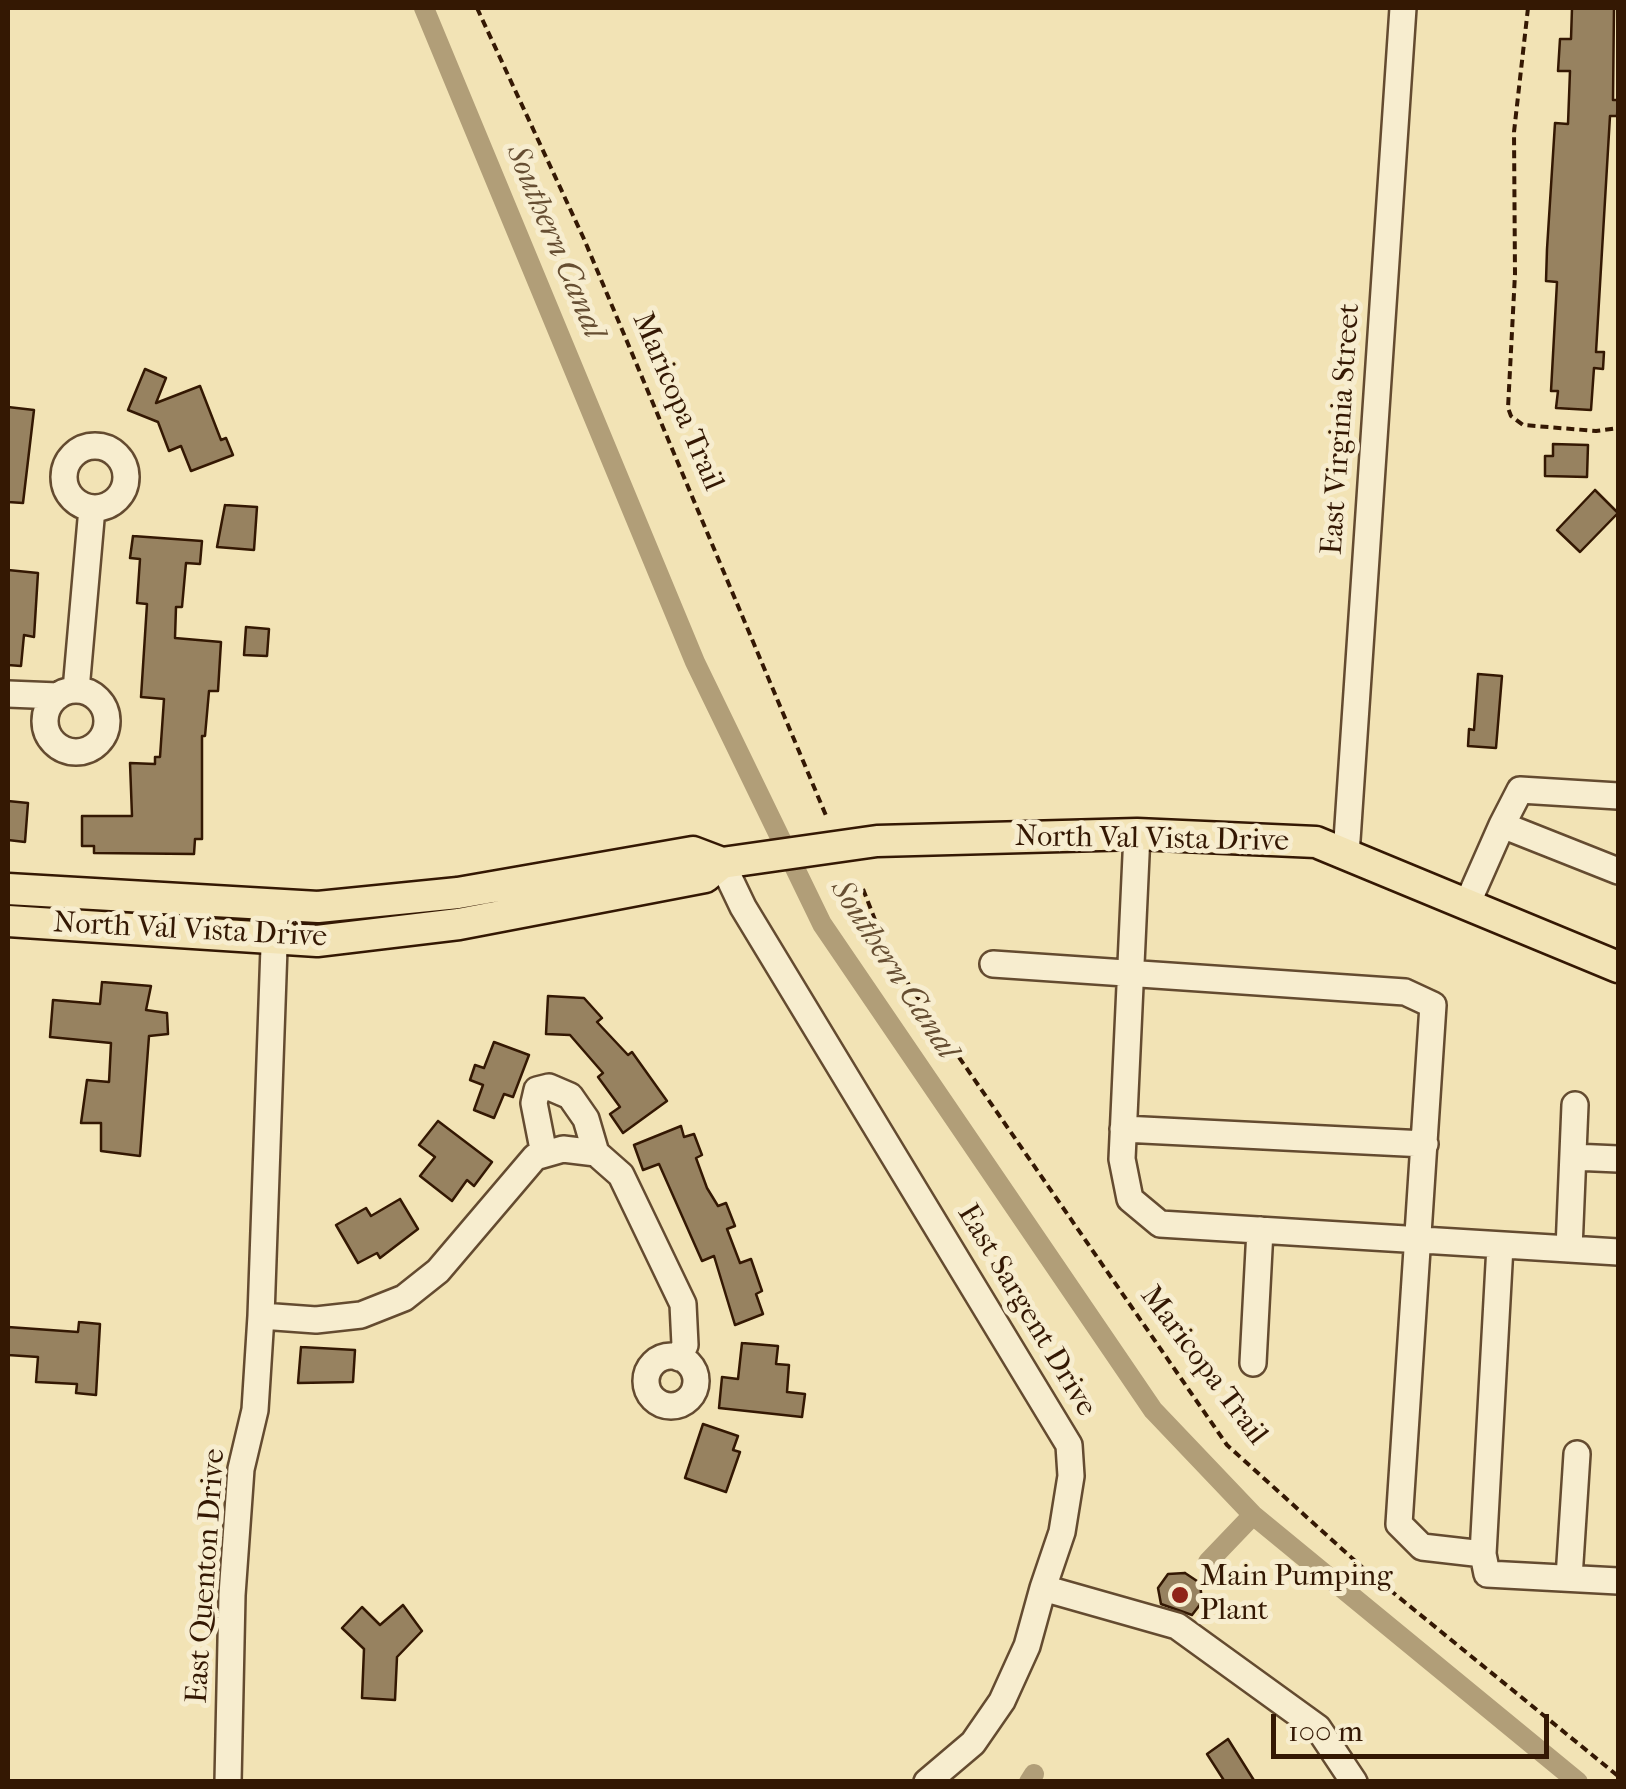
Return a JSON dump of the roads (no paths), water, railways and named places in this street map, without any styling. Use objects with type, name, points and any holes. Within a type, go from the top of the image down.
[{"type":"main road","name":"North Val Vista Drive","points":[[8,889],[275,908],[393,902],[693,852],[722,863],[754,858],[829,833],[877,841],[1137,834],[1316,842],[1618,966]]},
{"type":"main road","name":"North Val Vista Drive","points":[[8,920],[318,941],[458,924],[706,877],[722,863]]},
{"type":"street","name":"East Virginia Street","points":[[1346,855],[1403,8]]},
{"type":"street","points":[[8,694],[67,693],[92,508]]},
{"type":"street","points":[[1468,902],[1520,790],[1618,796]]},
{"type":"street","points":[[1502,825],[1618,872]]},
{"type":"street","points":[[1137,834],[1122,1159],[1130,1199],[1160,1224],[1618,1252]]},
{"type":"street","name":"East Sargent Drive","points":[[722,863],[743,907],[1069,1445],[1072,1476],[1062,1532],[1027,1646],[1002,1701],[973,1742],[927,1782]]},
{"type":"street","name":"East Quenton Drive","points":[[228,1782],[232,1595],[240,1469],[255,1410],[261,1316],[275,908]]},
{"type":"street","points":[[992,964],[1405,992],[1433,1005],[1399,1524],[1422,1547],[1482,1554]]},
{"type":"street","points":[[544,1154],[534,1103],[538,1090],[549,1087],[570,1096],[586,1119],[596,1153],[621,1175],[683,1304],[685,1345],[679,1358]]},
{"type":"street","points":[[1569,1250],[1575,1105]]},
{"type":"street","points":[[1124,1129],[1425,1144]]},
{"type":"street","points":[[261,1316],[316,1320],[361,1315],[404,1298],[438,1272],[534,1156],[564,1149],[596,1153]]},
{"type":"street","points":[[1573,1157],[1618,1159]]},
{"type":"street","points":[[1253,1363],[1260,1230]]},
{"type":"street","points":[[1500,1246],[1482,1554],[1487,1574],[1618,1581]]},
{"type":"street","points":[[1570,1578],[1578,1454]]},
{"type":"street","points":[[1043,1588],[1176,1626],[1318,1728],[1354,1782]]},
{"type":"waterway","name":"Southern Canal","points":[[424,8],[695,662],[822,924],[1153,1410],[1253,1515],[1578,1782]]},
{"type":"waterway","points":[[1208,1562],[1253,1515]]},
{"type":"waterway","points":[[1029,1782],[1034,1774]]},
{"type":"place","name":"Main Pumping Plant","points":[[1180,1595]]}]
